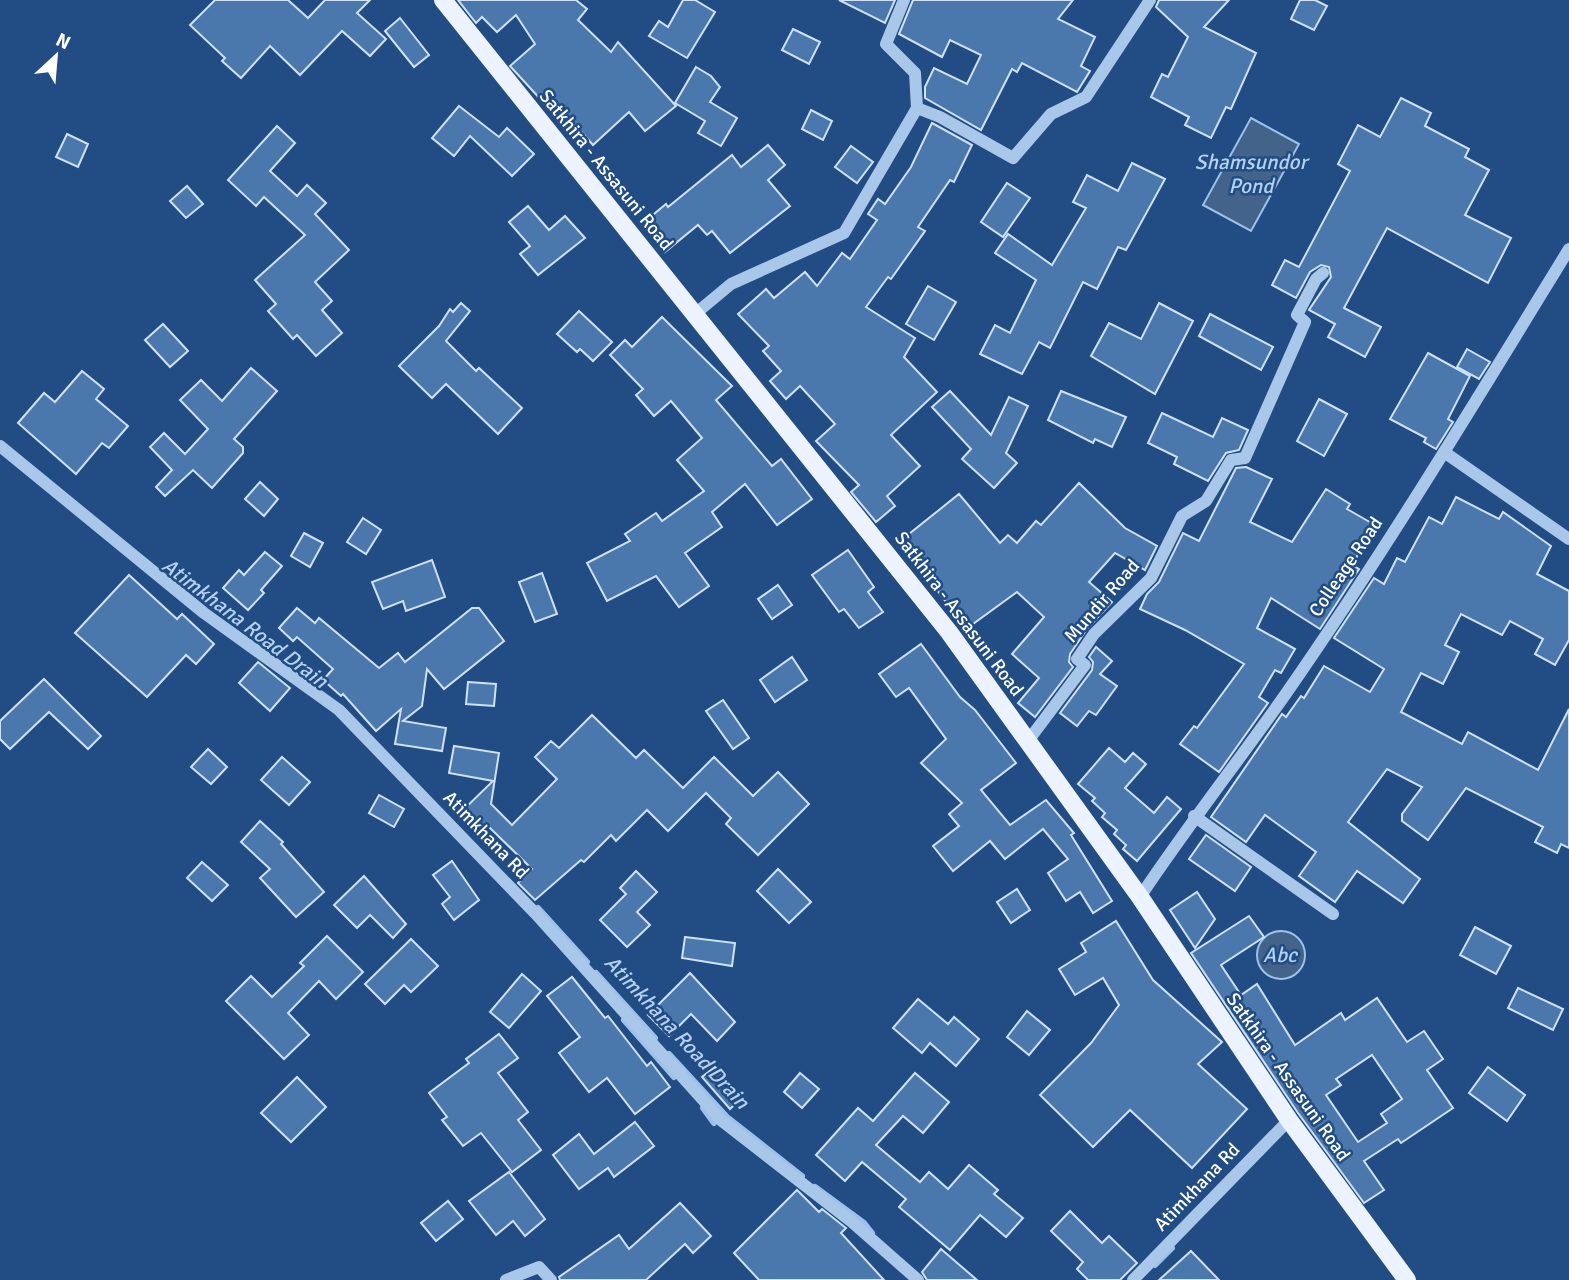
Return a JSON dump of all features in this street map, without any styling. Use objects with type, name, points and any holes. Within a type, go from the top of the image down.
[{"type":"main road","name":"Satkhira - Assasuni Road","points":[[443,0],[949,632],[1140,897],[1289,1120],[1407,1280]]},
{"type":"street","points":[[695,314],[731,284],[845,233],[918,108],[915,73],[886,44],[904,0]]},
{"type":"street","points":[[918,108],[940,117],[1013,158],[1051,114],[1086,97],[1150,0]]},
{"type":"street","name":"Colleage Road","points":[[1140,897],[1194,816],[1284,696],[1444,452],[1569,249]]},
{"type":"street","name":"Mundir Road","points":[[1028,741],[1085,666],[1077,659],[1094,634],[1151,578],[1182,516],[1206,502],[1231,460],[1245,458],[1305,321],[1297,315],[1323,273]]},
{"type":"street","name":"Atimkhana Rd","points":[[0,446],[204,613],[339,710],[536,914],[722,1121],[852,1222],[918,1280]]},
{"type":"street","points":[[1444,452],[1569,539]]},
{"type":"street","points":[[1194,816],[1333,914]]},
{"type":"street","name":"Atimkhana Rd","points":[[1133,1280],[1289,1120]]},
{"type":"street","points":[[506,1280],[539,1267],[551,1280]]},
{"type":"water","name":"Shamsundor Pond","points":[[1251,118],[1299,144],[1251,231],[1203,205]]},
{"type":"water","name":"Abc","points":[[1281,931],[1298,938],[1305,955],[1298,972],[1281,979],[1264,972],[1257,955],[1264,938]]},
{"type":"building","points":[[215,0],[288,0],[308,18],[325,0],[370,0],[357,13],[386,39],[370,56],[342,31],[300,75],[270,46],[241,78],[222,61],[225,58],[190,25]]},
{"type":"building","points":[[458,0],[576,0],[587,9],[578,20],[611,52],[618,42],[676,106],[645,131],[629,112],[593,145],[560,108],[554,114],[510,66],[535,44],[516,15],[497,32],[482,17],[476,23]]},
{"type":"building","points":[[683,0],[695,0],[715,12],[687,58],[649,36],[659,21],[668,27]]},
{"type":"building","points":[[839,0],[895,0],[885,23]]},
{"type":"building","points":[[913,0],[1073,0],[1058,19],[1095,37],[1081,66],[1090,71],[1077,92],[1022,63],[1017,72],[1012,69],[981,130],[925,98],[925,87],[934,68],[967,84],[981,55],[950,40],[942,57],[899,34]]},
{"type":"building","points":[[1159,0],[1229,0],[1204,27],[1256,53],[1231,109],[1226,107],[1211,138],[1185,125],[1189,117],[1151,97],[1162,74],[1168,77],[1188,37],[1156,7]]},
{"type":"building","points":[[1300,0],[1315,0],[1327,6],[1314,30],[1291,19]]},
{"type":"building","points":[[400,18],[429,55],[414,67],[385,31]]},
{"type":"building","points":[[793,29],[820,42],[809,64],[782,50]]},
{"type":"building","points":[[696,67],[711,76],[720,87],[710,102],[737,118],[721,146],[698,133],[705,121],[675,103]]},
{"type":"building","points":[[1401,98],[1431,113],[1425,126],[1469,149],[1465,157],[1489,170],[1465,215],[1511,238],[1488,283],[1387,228],[1344,308],[1381,327],[1365,357],[1328,337],[1335,324],[1309,310],[1331,277],[1329,267],[1321,265],[1310,272],[1296,298],[1272,285],[1285,260],[1299,267],[1350,171],[1338,164],[1358,125],[1380,137]]},
{"type":"building","points":[[459,106],[499,137],[507,128],[534,154],[512,176],[470,136],[454,156],[432,138]]},
{"type":"building","points":[[811,110],[832,121],[823,140],[802,129]]},
{"type":"building","points":[[932,123],[972,145],[954,182],[950,180],[918,227],[925,231],[891,279],[888,277],[866,307],[915,338],[904,357],[937,392],[891,435],[920,466],[887,496],[895,506],[876,522],[851,492],[859,485],[816,441],[835,424],[800,386],[786,399],[770,381],[781,371],[763,351],[769,346],[738,314],[766,289],[774,298],[805,272],[817,286],[842,253],[850,259],[877,220],[868,214],[878,199],[885,204],[911,167]]},
{"type":"building","points":[[277,126],[295,143],[270,171],[297,196],[307,185],[326,203],[315,214],[349,250],[315,282],[332,301],[322,310],[342,333],[316,356],[297,335],[293,339],[268,311],[276,304],[255,280],[305,235],[264,197],[256,206],[228,180]]},
{"type":"building","points":[[67,134],[88,144],[78,167],[56,157]]},
{"type":"building","points":[[768,145],[785,165],[768,180],[790,206],[730,253],[712,231],[707,235],[698,225],[665,252],[642,224],[666,204],[668,207],[732,155],[741,167]]},
{"type":"building","points":[[851,146],[873,162],[857,183],[835,167]]},
{"type":"building","points":[[1132,163],[1165,179],[1126,250],[1118,247],[1097,289],[1083,282],[1050,348],[1039,342],[1022,374],[980,354],[995,325],[1010,333],[1036,280],[995,253],[1008,234],[1052,265],[1086,208],[1073,202],[1087,175],[1118,191]]},
{"type":"building","points":[[1007,183],[1030,198],[1003,237],[981,222]]},
{"type":"building","points":[[187,186],[203,204],[186,218],[170,201]]},
{"type":"building","points":[[528,206],[549,230],[565,216],[585,238],[538,275],[520,254],[530,246],[509,222]]},
{"type":"building","points":[[928,286],[956,302],[934,340],[906,324]]},
{"type":"building","points":[[461,303],[470,311],[446,341],[476,371],[479,368],[522,408],[498,434],[446,384],[432,398],[399,366],[439,326],[450,309],[453,312]]},
{"type":"building","points":[[1159,303],[1193,321],[1155,394],[1091,356],[1109,323],[1141,339]]},
{"type":"building","points":[[579,311],[612,342],[593,361],[580,349],[577,352],[557,334]]},
{"type":"building","points":[[1210,314],[1273,347],[1261,370],[1199,336]]},
{"type":"building","points":[[662,317],[732,386],[716,400],[772,466],[781,459],[812,499],[777,525],[745,484],[712,512],[722,527],[685,553],[709,586],[679,607],[656,576],[607,601],[587,563],[630,541],[625,534],[656,513],[662,521],[704,491],[677,460],[702,438],[671,401],[654,416],[636,395],[643,389],[610,355],[625,340],[632,347]]},
{"type":"building","points":[[163,324],[188,351],[170,367],[145,340]]},
{"type":"building","points":[[1467,349],[1490,362],[1479,379],[1457,367]]},
{"type":"building","points":[[1428,353],[1470,376],[1448,419],[1453,422],[1436,449],[1424,442],[1426,438],[1390,419]]},
{"type":"building","points":[[251,368],[277,391],[234,439],[243,447],[243,453],[212,488],[193,470],[165,496],[156,487],[172,470],[150,447],[164,433],[185,454],[208,429],[180,400],[201,380],[222,401]]},
{"type":"building","points":[[82,371],[104,389],[96,399],[128,426],[109,448],[102,443],[76,474],[18,423],[44,393],[55,402]]},
{"type":"building","points":[[950,391],[991,435],[1009,397],[1028,406],[1006,453],[1017,463],[994,488],[962,459],[971,449],[932,407]]},
{"type":"building","points":[[1061,391],[1126,417],[1112,447],[1095,439],[1093,443],[1048,420]]},
{"type":"building","points":[[1319,399],[1347,414],[1324,456],[1297,441]]},
{"type":"building","points":[[1162,413],[1213,437],[1222,418],[1248,430],[1239,450],[1226,453],[1208,481],[1174,464],[1177,457],[1148,443]]},
{"type":"building","points":[[1246,467],[1272,479],[1250,522],[1292,542],[1326,489],[1350,504],[1347,509],[1375,525],[1352,565],[1359,569],[1320,629],[1271,598],[1257,628],[1295,649],[1281,673],[1275,670],[1259,697],[1268,703],[1219,772],[1180,744],[1194,726],[1197,728],[1244,664],[1185,630],[1140,609],[1147,594],[1159,582],[1183,533],[1199,541],[1236,468]]},
{"type":"building","points":[[260,482],[278,499],[264,516],[245,499]]},
{"type":"building","points":[[1079,483],[1125,528],[1157,546],[1145,570],[1115,553],[1089,582],[1112,602],[1087,629],[1070,654],[1069,662],[1073,667],[1035,717],[1018,703],[1039,678],[1012,654],[1044,617],[1017,592],[966,629],[929,579],[935,575],[904,538],[959,494],[1000,543],[1008,535],[1017,543],[1036,521],[1041,525]]},
{"type":"building","points":[[1456,497],[1499,519],[1503,512],[1551,546],[1537,574],[1569,591],[1569,640],[1555,665],[1535,654],[1543,639],[1510,621],[1502,635],[1461,614],[1445,645],[1459,652],[1443,684],[1421,673],[1401,712],[1462,744],[1468,732],[1538,770],[1569,709],[1569,848],[1561,844],[1557,853],[1535,842],[1543,827],[1466,788],[1428,840],[1402,821],[1402,814],[1422,787],[1387,769],[1348,822],[1420,879],[1403,903],[1357,871],[1335,902],[1299,876],[1316,852],[1265,815],[1246,842],[1211,817],[1282,714],[1286,717],[1301,696],[1304,698],[1324,666],[1370,692],[1384,669],[1334,638],[1374,578],[1384,584],[1397,558],[1405,562],[1429,517],[1442,524]]},
{"type":"building","points":[[363,518],[381,530],[366,554],[347,542]]},
{"type":"building","points":[[304,533],[323,543],[310,567],[291,556]]},
{"type":"building","points":[[848,550],[874,587],[868,592],[883,612],[859,628],[844,609],[839,612],[812,575]]},
{"type":"building","points":[[265,552],[282,566],[261,590],[264,593],[248,610],[223,588],[239,570],[244,575]]},
{"type":"building","points":[[432,560],[445,597],[406,611],[403,601],[383,609],[372,582]]},
{"type":"building","points":[[542,573],[557,614],[535,622],[519,582]]},
{"type":"building","points":[[129,575],[177,619],[182,614],[214,644],[196,664],[186,655],[147,697],[75,633]]},
{"type":"building","points":[[778,585],[792,605],[772,619],[758,599]]},
{"type":"building","points":[[297,608],[315,623],[319,618],[379,668],[398,653],[405,662],[472,608],[479,608],[504,641],[444,689],[427,669],[422,706],[403,721],[446,728],[442,751],[395,744],[401,709],[376,731],[343,694],[341,696],[323,680],[333,669],[297,637],[293,641],[279,628]]},
{"type":"building","points":[[921,644],[960,697],[975,710],[1016,763],[981,790],[1010,825],[1046,800],[1074,833],[1071,835],[1112,901],[1093,913],[1080,892],[1066,901],[1048,873],[1068,859],[1043,829],[1005,859],[990,841],[953,871],[933,846],[959,826],[949,814],[962,803],[921,763],[946,739],[909,688],[896,697],[879,674]]},
{"type":"building","points":[[1096,647],[1112,661],[1100,674],[1117,686],[1096,715],[1089,711],[1077,726],[1060,713],[1092,670],[1093,662],[1089,657]]},
{"type":"building","points":[[792,657],[807,680],[775,702],[760,680]]},
{"type":"building","points":[[258,662],[290,688],[270,711],[239,683]]},
{"type":"building","points":[[44,679],[101,736],[88,749],[49,712],[10,749],[0,739],[0,721]]},
{"type":"building","points":[[468,682],[496,684],[494,706],[466,704]]},
{"type":"building","points":[[723,700],[749,738],[733,749],[706,711]]},
{"type":"building","points":[[592,715],[636,758],[644,750],[683,788],[714,757],[753,796],[778,772],[809,804],[758,855],[726,824],[731,818],[706,793],[668,831],[647,810],[616,841],[611,835],[584,862],[581,860],[535,900],[518,883],[532,869],[486,824],[476,833],[458,815],[493,781],[449,773],[454,746],[499,753],[491,804],[512,825],[557,779],[535,757],[551,741],[559,748]]},
{"type":"building","points":[[1109,748],[1125,762],[1133,753],[1146,764],[1125,788],[1154,813],[1167,797],[1181,809],[1137,861],[1123,849],[1126,845],[1114,834],[1117,830],[1102,817],[1105,813],[1092,801],[1095,798],[1078,784]]},
{"type":"building","points":[[208,749],[227,767],[211,784],[191,767]]},
{"type":"building","points":[[282,757],[310,782],[289,805],[261,780]]},
{"type":"building","points":[[379,795],[404,809],[394,827],[369,813]]},
{"type":"building","points":[[260,821],[283,842],[281,844],[324,892],[296,917],[260,878],[270,869],[241,842]]},
{"type":"building","points":[[1206,835],[1251,867],[1235,891],[1189,859]]},
{"type":"building","points":[[452,861],[479,900],[454,920],[442,904],[450,897],[433,875]]},
{"type":"building","points":[[202,862],[228,885],[212,901],[187,878]]},
{"type":"building","points":[[778,869],[811,902],[789,923],[757,891]]},
{"type":"building","points":[[636,871],[657,892],[637,912],[650,925],[627,947],[600,920],[626,894],[620,888]]},
{"type":"building","points":[[364,876],[406,924],[393,938],[370,915],[357,928],[334,905]]},
{"type":"building","points":[[1017,889],[1030,910],[1011,923],[997,902]]},
{"type":"building","points":[[1197,892],[1215,919],[1195,948],[1170,910]]},
{"type":"building","points":[[1249,916],[1264,937],[1221,965],[1241,995],[1257,984],[1295,1045],[1341,1013],[1345,1020],[1377,998],[1407,1042],[1424,1031],[1443,1059],[1427,1070],[1453,1108],[1401,1143],[1398,1139],[1364,1161],[1384,1190],[1364,1203],[1298,1113],[1191,953]],"holes":[[[1372,1055],[1402,1099],[1381,1114],[1387,1123],[1358,1142],[1326,1095],[1341,1085],[1336,1079]]]},
{"type":"building","points":[[1116,921],[1153,980],[1222,1042],[1198,1064],[1247,1109],[1192,1168],[1130,1110],[1093,1147],[1040,1095],[1091,1043],[1119,1005],[1103,978],[1075,995],[1059,969],[1086,952],[1081,943]]},
{"type":"building","points":[[1475,927],[1511,946],[1496,974],[1460,955]]},
{"type":"building","points":[[327,936],[363,972],[336,999],[319,981],[288,1013],[309,1035],[284,1059],[226,1001],[251,976],[272,997],[304,966],[300,963]]},
{"type":"building","points":[[685,937],[735,943],[732,966],[682,958]]},
{"type":"building","points":[[411,939],[438,966],[411,992],[404,985],[385,1004],[365,984]]},
{"type":"building","points":[[690,973],[735,1022],[717,1041],[691,1014],[669,1036],[648,1015]]},
{"type":"building","points":[[522,974],[541,991],[509,1028],[490,1012]]},
{"type":"building","points":[[572,977],[605,1018],[608,1016],[647,1066],[651,1062],[670,1087],[635,1114],[607,1078],[589,1092],[559,1053],[580,1037],[547,996]]},
{"type":"building","points":[[1518,988],[1563,1009],[1553,1030],[1508,1008]]},
{"type":"building","points":[[918,999],[948,1024],[954,1017],[979,1039],[956,1066],[930,1043],[922,1053],[893,1028]]},
{"type":"building","points":[[1027,1011],[1050,1030],[1029,1055],[1007,1037]]},
{"type":"building","points":[[499,1034],[518,1058],[498,1073],[528,1112],[518,1120],[541,1150],[512,1172],[481,1133],[463,1146],[442,1120],[447,1117],[429,1093],[469,1063],[466,1059]]},
{"type":"building","points":[[715,1067],[742,1098],[730,1109],[702,1077]]},
{"type":"building","points":[[1488,1067],[1525,1095],[1507,1121],[1469,1093]]},
{"type":"building","points":[[800,1073],[819,1089],[802,1108],[784,1092]]},
{"type":"building","points":[[915,1073],[949,1102],[923,1133],[903,1116],[876,1145],[920,1182],[929,1172],[948,1189],[969,1165],[998,1190],[994,1194],[1023,1218],[1006,1237],[980,1215],[950,1250],[899,1207],[906,1199],[862,1162],[845,1181],[816,1155],[858,1108],[873,1121]]},
{"type":"building","points":[[297,1077],[326,1107],[291,1142],[261,1113]]},
{"type":"building","points":[[635,1122],[654,1146],[614,1177],[608,1168],[579,1189],[553,1155],[579,1134],[594,1154]]},
{"type":"building","points":[[509,1172],[545,1219],[525,1236],[513,1221],[496,1235],[469,1201]]},
{"type":"building","points":[[797,1190],[819,1212],[822,1209],[846,1228],[841,1233],[884,1280],[759,1280],[734,1253]]},
{"type":"building","points":[[448,1201],[463,1219],[436,1241],[421,1223]]},
{"type":"building","points":[[680,1203],[711,1236],[693,1253],[685,1244],[646,1280],[560,1280],[559,1277],[619,1235],[629,1249]]},
{"type":"building","points":[[1070,1211],[1102,1243],[1109,1236],[1137,1263],[1120,1280],[1088,1280],[1077,1269],[1083,1262],[1051,1231]]},
{"type":"building","points":[[941,1249],[977,1280],[927,1280],[922,1272]]},
{"type":"building","points":[[1191,1251],[1219,1280],[1159,1280]]},
{"type":"waterway","name":"Atimkhana Road Drain","points":[[538,908],[587,962]]},
{"type":"waterway","name":"Atimkhana Road Drain","points":[[596,973],[655,1038]]},
{"type":"waterway","points":[[624,1020],[674,1077]]},
{"type":"waterway","name":"Atimkhana Road Drain","points":[[669,1054],[727,1117],[802,1176]]},
{"type":"waterway","points":[[703,1108],[714,1123]]},
{"type":"waterway","name":"Atimkhana Road Drain","points":[[815,1187],[864,1223],[872,1233]]},
{"type":"waterway","points":[[1155,1265],[1172,1248]]}]
